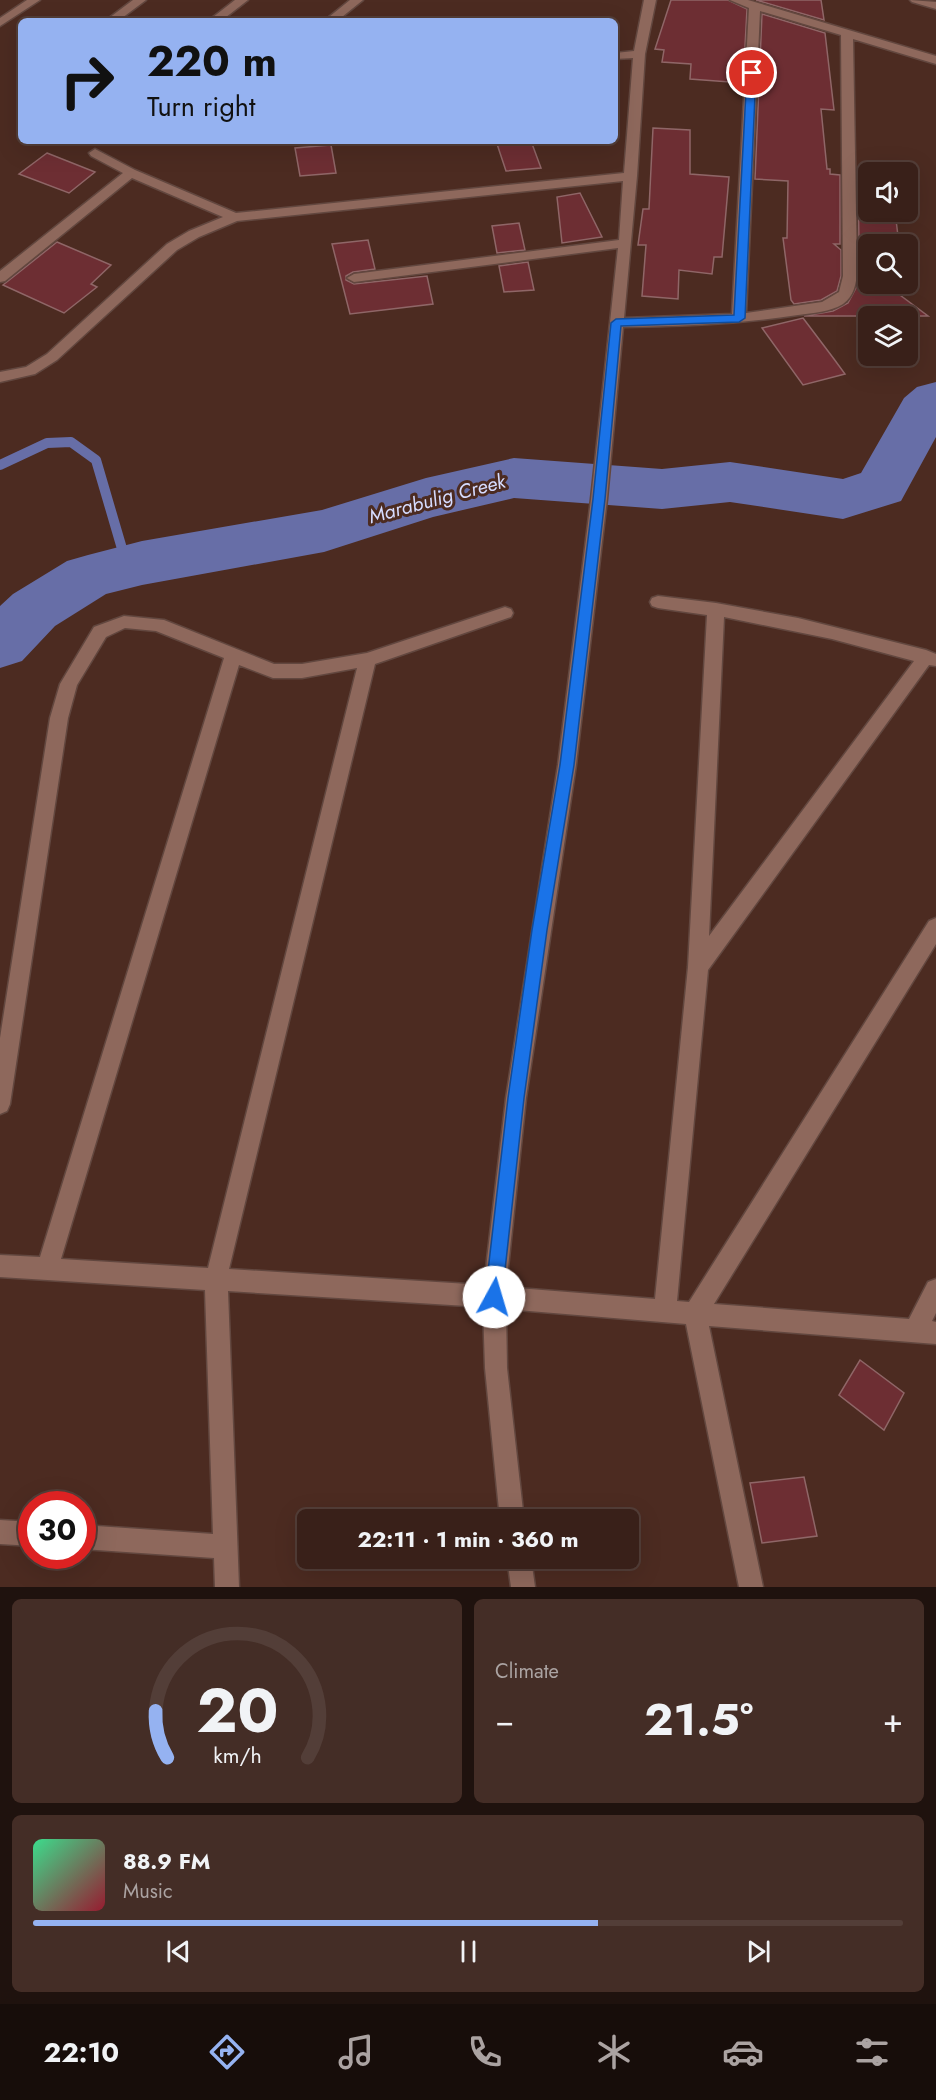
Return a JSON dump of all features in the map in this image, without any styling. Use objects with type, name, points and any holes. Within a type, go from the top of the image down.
[{"type":"street","points":[[0,23],[34,0]]},
{"type":"street","points":[[115,18],[140,0]]},
{"type":"street","points":[[218,18],[242,0]]},
{"type":"street","points":[[334,18],[357,0]]},
{"type":"street","points":[[511,1509],[496,1368],[494,1297],[516,1098],[567,765],[599,499],[625,243],[639,54],[650,0]]},
{"type":"street","points":[[736,0],[936,60]]},
{"type":"street","points":[[916,0],[936,6]]},
{"type":"street","points":[[739,318],[755,6]]},
{"type":"street","points":[[616,323],[739,318],[818,308],[839,300],[849,287],[847,33]]},
{"type":"street","points":[[618,56],[639,54]]},
{"type":"street","points":[[95,153],[131,173],[234,217]]},
{"type":"street","points":[[0,278],[131,173]]},
{"type":"street","points":[[0,377],[30,371],[52,357],[172,247],[194,234],[234,217],[631,176]]},
{"type":"street","points":[[354,278],[625,243]]},
{"type":"street","points":[[658,602],[716,609],[823,630],[931,659],[699,967]]},
{"type":"street","points":[[666,1311],[699,967],[716,609]]},
{"type":"street","points":[[0,1104],[59,718],[69,684],[100,632],[124,622],[158,626],[273,671],[302,671],[368,660],[505,613]]},
{"type":"street","points":[[47,1269],[233,657]]},
{"type":"street","points":[[227,1587],[216,1279],[368,660]]},
{"type":"street","points":[[751,1587],[694,1313],[936,927]]},
{"type":"street","points":[[0,1266],[494,1297],[925,1332],[936,1290]]},
{"type":"street","points":[[0,1532],[18,1533]]},
{"type":"street","points":[[96,1539],[225,1547]]},
{"type":"street","points":[[521,1569],[523,1587]]},
{"type":"building","points":[[671,0],[728,0],[747,9],[743,83],[690,79],[691,64],[662,62],[664,50],[655,49]]},
{"type":"building","points":[[756,0],[821,0],[824,20]]},
{"type":"building","points":[[762,14],[825,33],[834,110],[821,109],[827,169],[830,169],[830,174],[840,175],[840,244],[834,244],[841,250],[841,276],[837,291],[821,300],[794,304],[791,300],[783,238],[787,238],[788,181],[755,179]]},
{"type":"building","points":[[653,128],[690,130],[690,174],[729,177],[722,257],[714,257],[712,274],[679,270],[678,299],[642,296],[646,245],[638,245],[643,209],[649,209]]},
{"type":"building","points":[[497,144],[532,144],[541,168],[506,171]]},
{"type":"building","points":[[331,145],[336,173],[300,176],[295,148]]},
{"type":"building","points":[[47,153],[95,172],[69,193],[19,174]]},
{"type":"building","points":[[580,193],[602,237],[562,243],[557,197]]},
{"type":"building","points":[[859,222],[896,222],[898,234],[859,234]]},
{"type":"building","points":[[519,223],[525,250],[497,253],[492,226]]},
{"type":"building","points":[[368,240],[375,269],[353,272],[346,276],[346,280],[354,284],[427,276],[433,304],[350,314],[332,244]]},
{"type":"building","points":[[57,242],[111,265],[91,284],[97,287],[64,313],[3,285]]},
{"type":"building","points":[[528,262],[534,290],[504,292],[499,266]]},
{"type":"building","points":[[858,275],[858,294],[898,294],[915,306],[858,306],[858,316],[804,316],[833,311],[848,303],[857,286]]},
{"type":"building","points":[[918,309],[928,316],[918,316]]},
{"type":"building","points":[[803,318],[845,374],[803,385],[762,328]]},
{"type":"building","points":[[860,1360],[904,1393],[884,1430],[839,1395]]},
{"type":"building","points":[[804,1477],[817,1536],[762,1543],[750,1483]]},
{"type":"waterway","name":"Marabulig Creek","points":[[0,644],[34,610],[88,577],[142,563],[324,531],[426,498],[514,478],[662,489],[730,482],[843,499],[881,487],[923,411],[936,400]]},
{"type":"waterway","name":"Marabulig Creek","points":[[0,465],[47,443],[71,442],[96,460],[123,552],[142,563]]},
{"type":"route","points":[[494,1297],[516,1098],[567,765],[599,499],[616,323],[739,318],[752,73]]}]
